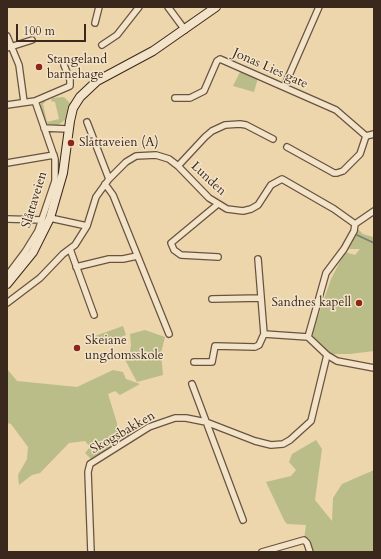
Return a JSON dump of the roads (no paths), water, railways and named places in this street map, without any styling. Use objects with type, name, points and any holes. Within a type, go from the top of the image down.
[{"type":"main road","points":[[7,284],[32,252],[61,184],[68,129],[76,102],[90,86],[153,51],[216,7]]},
{"type":"street","points":[[95,23],[99,7]]},
{"type":"street","points":[[102,44],[117,35],[139,7]]},
{"type":"street","points":[[168,7],[185,30]]},
{"type":"street","points":[[284,87],[319,7]]},
{"type":"street","points":[[7,36],[18,65],[24,102]]},
{"type":"street","points":[[10,47],[32,40]]},
{"type":"street","name":"Jonas Lies gate","points":[[175,98],[190,98],[204,91],[217,60],[220,59],[336,110],[366,136]]},
{"type":"street","points":[[7,105],[34,101],[70,86],[70,80],[64,66]]},
{"type":"street","name":"Slåttaveien","points":[[7,276],[25,252],[46,219],[55,181],[56,167],[54,155],[34,101]]},
{"type":"street","points":[[87,122],[109,179]]},
{"type":"street","points":[[178,166],[205,137],[212,131],[225,125],[246,125],[273,139]]},
{"type":"street","points":[[44,128],[68,129]]},
{"type":"street","points":[[287,147],[334,173],[337,173],[343,171],[360,154],[366,136],[374,134]]},
{"type":"street","points":[[7,163],[54,155]]},
{"type":"street","name":"Lunden","points":[[7,303],[40,278],[62,254],[70,249],[80,238],[87,226],[93,202],[105,184],[126,162],[136,156],[162,156],[178,166],[218,204],[232,210],[252,210],[272,185],[282,179],[334,209],[355,224]]},
{"type":"street","points":[[105,184],[113,195],[169,334]]},
{"type":"street","points":[[218,204],[171,242],[174,250],[181,256],[218,257]]},
{"type":"street","points":[[308,337],[326,274],[344,249],[354,231],[355,224],[374,211]]},
{"type":"street","points":[[7,219],[46,219],[87,226]]},
{"type":"street","points":[[70,249],[94,315]]},
{"type":"street","points":[[76,267],[109,259],[123,259],[137,256]]},
{"type":"street","points":[[194,362],[212,362],[215,346],[255,347],[259,345],[264,334],[258,259]]},
{"type":"street","points":[[212,299],[261,298]]},
{"type":"street","points":[[264,334],[308,337],[327,355],[337,361],[374,368]]},
{"type":"street","name":"Skogsbakken","points":[[91,552],[88,472],[90,464],[150,427],[166,421],[181,418],[206,422],[255,441],[278,445],[290,440],[311,421],[327,355]]},
{"type":"street","points":[[192,384],[243,520]]},
{"type":"street","points":[[262,552],[304,540],[307,543],[310,552]]},
{"type":"waterway","points":[[357,235],[374,243]]},
{"type":"place","name":"Stangeland barnehage","points":[[39,67]]},
{"type":"place","name":"Slåttaveien (A)","points":[[71,143]]},
{"type":"place","name":"Sandnes kapell","points":[[359,303]]},
{"type":"place","name":"Skeiane ungdomsskole","points":[[77,348]]}]
